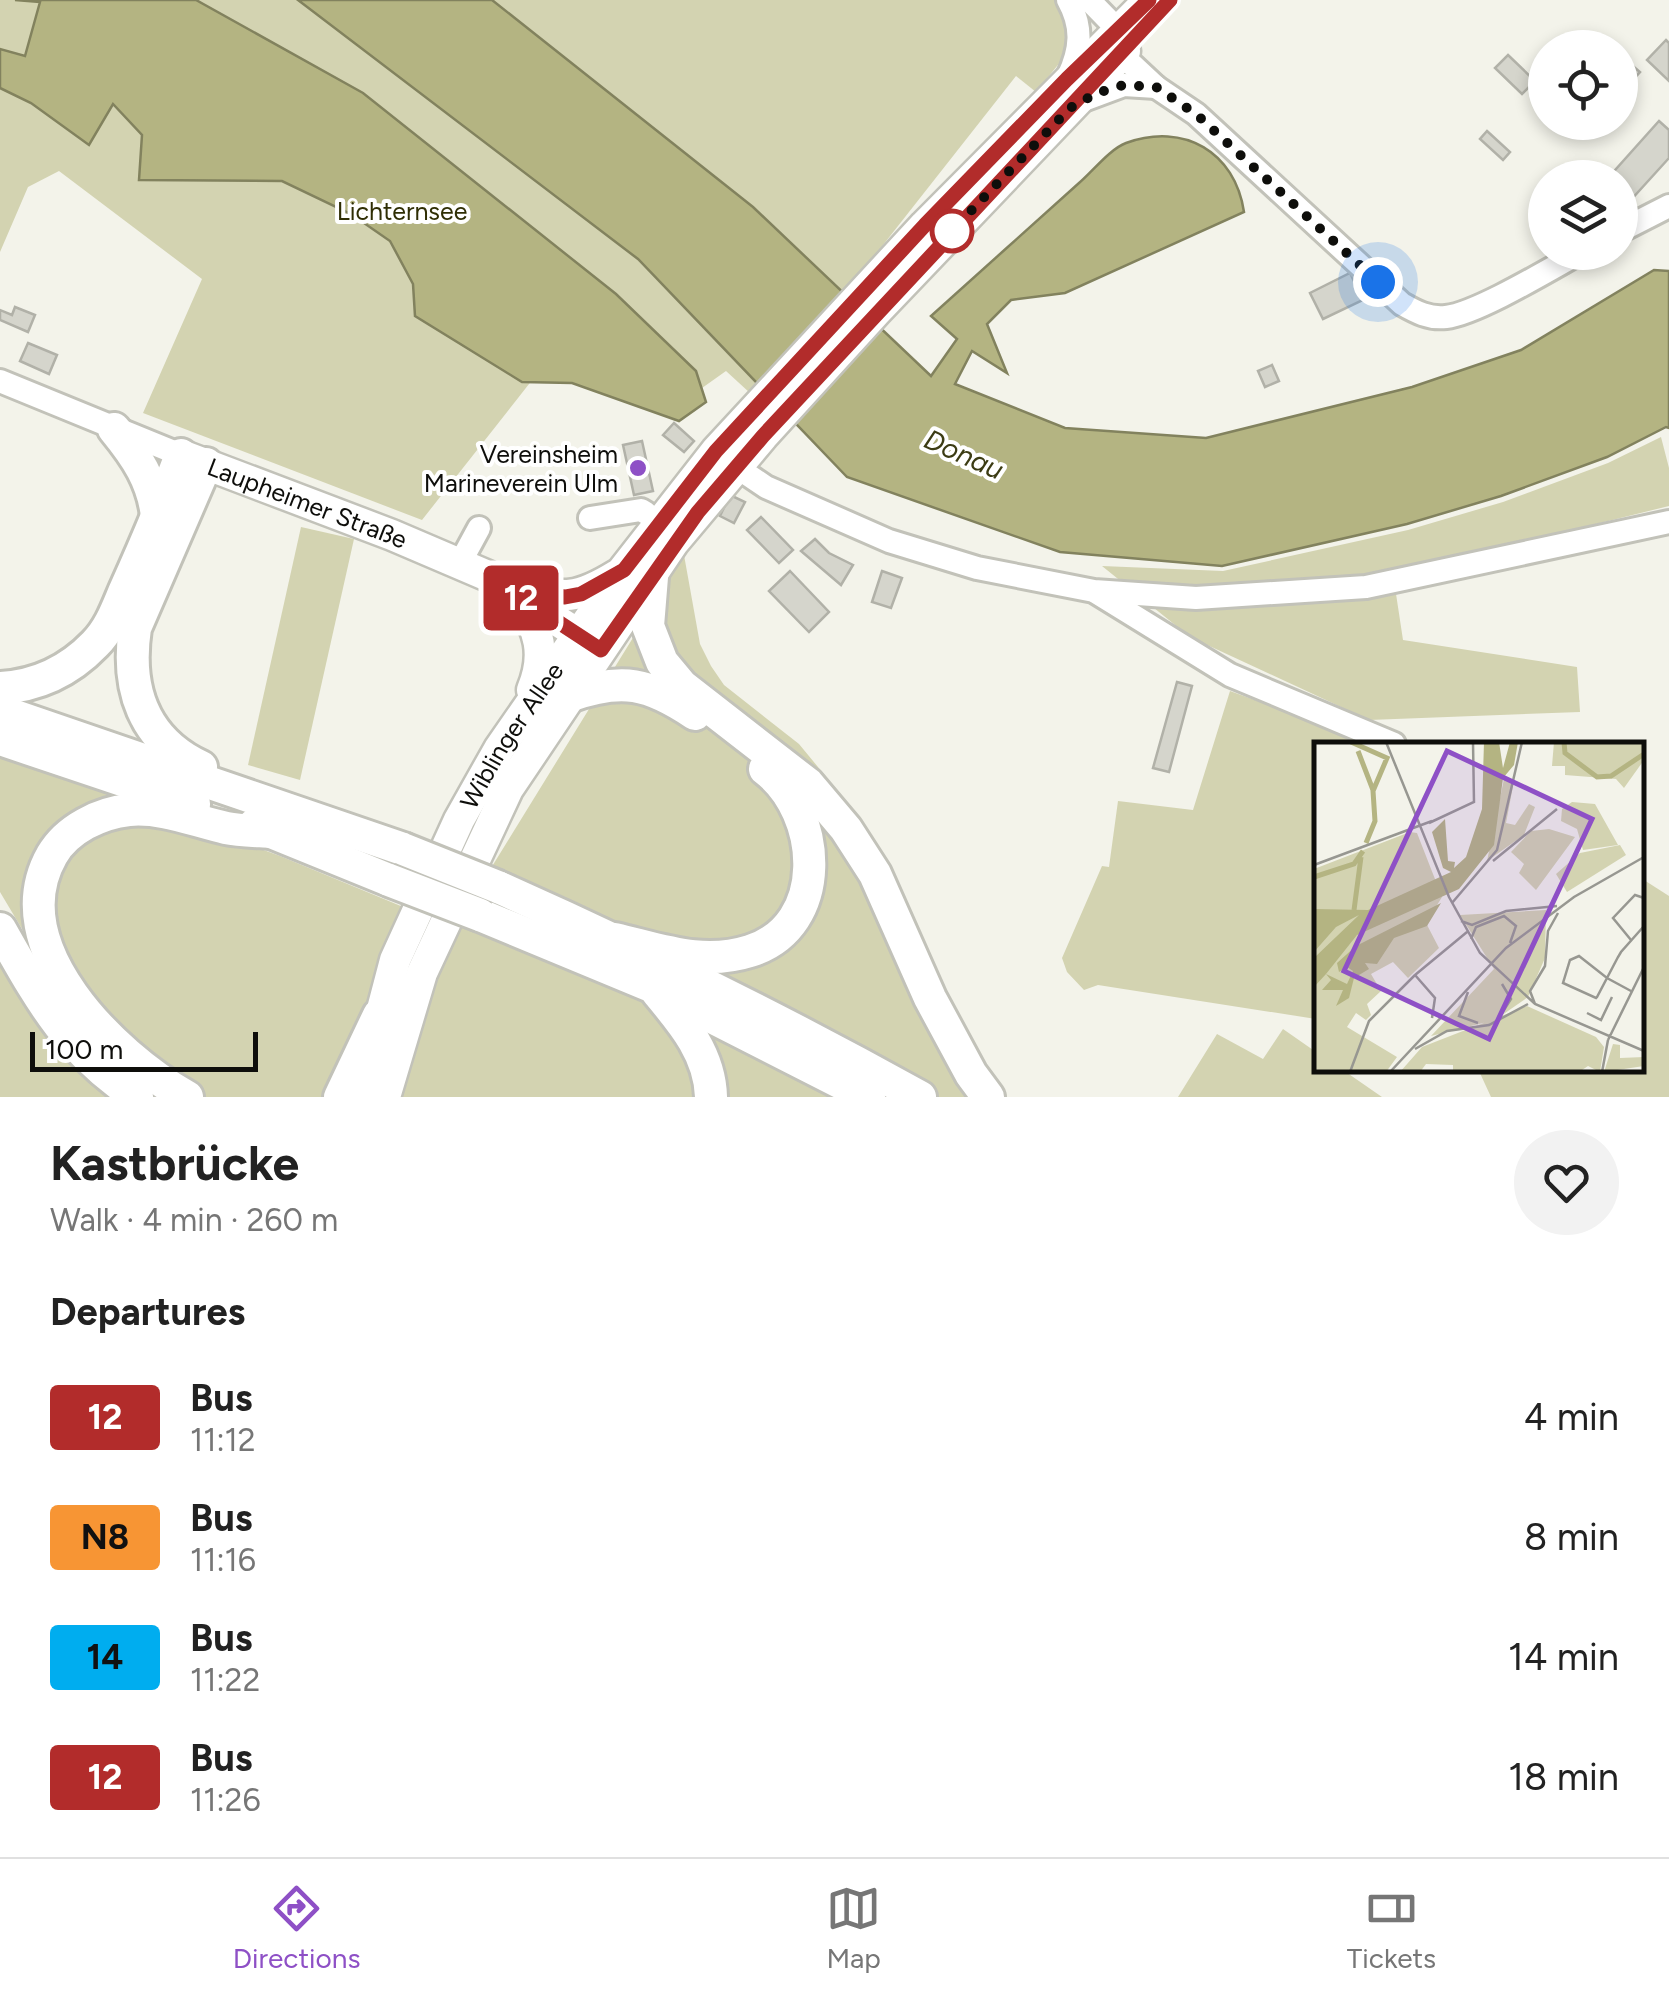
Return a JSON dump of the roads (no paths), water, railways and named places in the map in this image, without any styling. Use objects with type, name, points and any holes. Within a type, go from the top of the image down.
[{"type":"highway","points":[[114,429],[146,473],[154,492],[157,516]]},
{"type":"highway","points":[[0,688],[40,682],[96,643],[108,627],[157,516],[194,460]]},
{"type":"highway","points":[[194,460],[135,628],[130,658],[133,684],[156,733],[172,751],[227,777],[247,794]]},
{"type":"highway","points":[[647,568],[648,626],[662,662],[682,686],[808,784],[846,829],[875,874],[930,998],[971,1074],[988,1097]]},
{"type":"highway","points":[[569,696],[621,684],[638,684],[660,693],[692,712],[777,778],[793,800],[807,832],[807,889],[796,915],[779,936],[754,950],[705,960],[615,939]]},
{"type":"highway","points":[[0,711],[247,794],[498,886],[615,939],[827,1045],[920,1097]]},
{"type":"highway","points":[[0,739],[272,832],[480,915],[652,986],[869,1097]]},
{"type":"highway","points":[[186,1097],[123,1051],[67,986],[46,951],[36,912],[42,872],[57,846],[82,824],[129,810],[175,813],[229,829],[272,832]]},
{"type":"highway","points":[[0,929],[61,1030],[88,1058],[137,1097]]},
{"type":"highway","points":[[652,986],[678,1017],[702,1056],[711,1097]]},
{"type":"highway","points":[[340,1097],[379,1015]]},
{"type":"main road","points":[[1119,42],[1150,0]]},
{"type":"main road","points":[[488,576],[565,597],[647,568],[725,460],[867,305],[1119,42],[1170,0]]},
{"type":"main road","name":"Laupheimer Straße","points":[[194,460],[460,563],[488,576],[590,642]]},
{"type":"main road","name":"Wiblinger Allee","points":[[359,1097],[395,960],[454,831],[499,748],[522,714],[590,642],[725,460]]},
{"type":"main road","points":[[517,596],[538,630],[542,647],[537,679],[522,714]]},
{"type":"main road","name":"Wiblinger Allee","points":[[385,1097],[422,973],[508,789],[569,696],[590,642]]},
{"type":"street","points":[[1068,0],[1080,30],[1068,94],[1097,93],[1124,85],[1156,87]]},
{"type":"street","points":[[1088,0],[1156,87],[1191,110]]},
{"type":"street","points":[[1119,42],[1402,304],[1430,317],[1449,317],[1548,270]]},
{"type":"street","points":[[1638,222],[1669,206]]},
{"type":"street","name":"Laupheimer Straße","points":[[0,381],[194,460]]},
{"type":"street","points":[[725,460],[766,487],[889,541],[996,572],[1094,591],[1196,598],[1366,587],[1669,522]]},
{"type":"street","points":[[590,518],[641,510],[646,513]]},
{"type":"street","points":[[460,563],[479,528]]},
{"type":"street","points":[[1094,591],[1230,676],[1389,742]]},
{"type":"water","points":[[15,0],[196,0],[363,93],[616,294],[696,371],[706,402],[679,421],[572,383],[522,382],[415,316],[413,284],[390,241],[351,214],[282,181],[139,180],[142,135],[113,104],[89,145],[31,103],[0,88],[0,49],[25,56],[40,2]]},
{"type":"water","name":"Donau","points":[[298,0],[492,0],[753,207],[931,376],[957,339],[931,316],[1108,155],[1126,143],[1147,137],[1168,136],[1203,147],[1230,173],[1244,212],[1065,293],[1011,300],[987,324],[1007,373],[972,351],[955,384],[1065,428],[1206,438],[1412,387],[1521,350],[1654,270],[1669,271],[1669,428],[1607,457],[1501,496],[1407,524],[1222,566],[1060,552],[847,477],[638,259]]},
{"type":"place","name":"Vereinsheim Marineverein Ulm","points":[[638,468]]},
{"type":"park label","name":"Lichternsee","points":[[402,211]]}]
